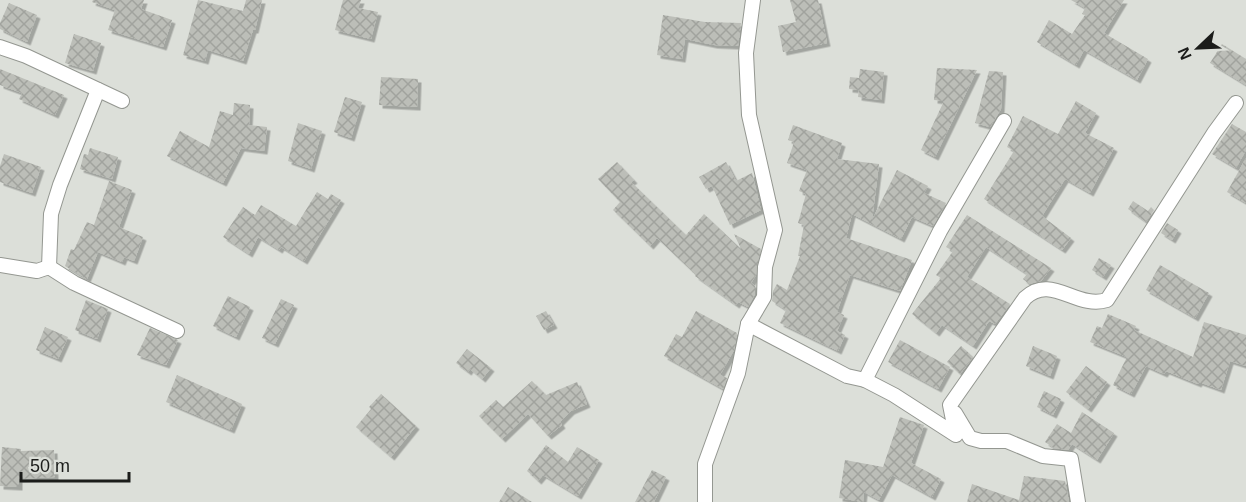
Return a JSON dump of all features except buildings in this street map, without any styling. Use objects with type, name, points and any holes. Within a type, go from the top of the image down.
[{"type":"street","points":[[705,502],[705,464],[738,373],[748,324],[764,297],[765,267],[775,230],[749,115],[747,53],[753,0]]},
{"type":"street","points":[[0,46],[122,101]]},
{"type":"street","points":[[49,267],[51,214],[60,185],[98,90]]},
{"type":"street","points":[[748,324],[847,376],[865,380],[894,395],[956,435],[950,405],[1025,298],[1031,292],[1044,287],[1096,304],[1107,300],[1214,133],[1236,103]]},
{"type":"street","points":[[865,380],[940,231],[1005,121]]},
{"type":"street","points":[[0,265],[37,271],[49,267]]},
{"type":"street","points":[[49,267],[74,283],[177,331]]},
{"type":"street","points":[[950,405],[970,438],[981,441],[1007,441],[1043,456],[1071,459],[1078,502]]}]
